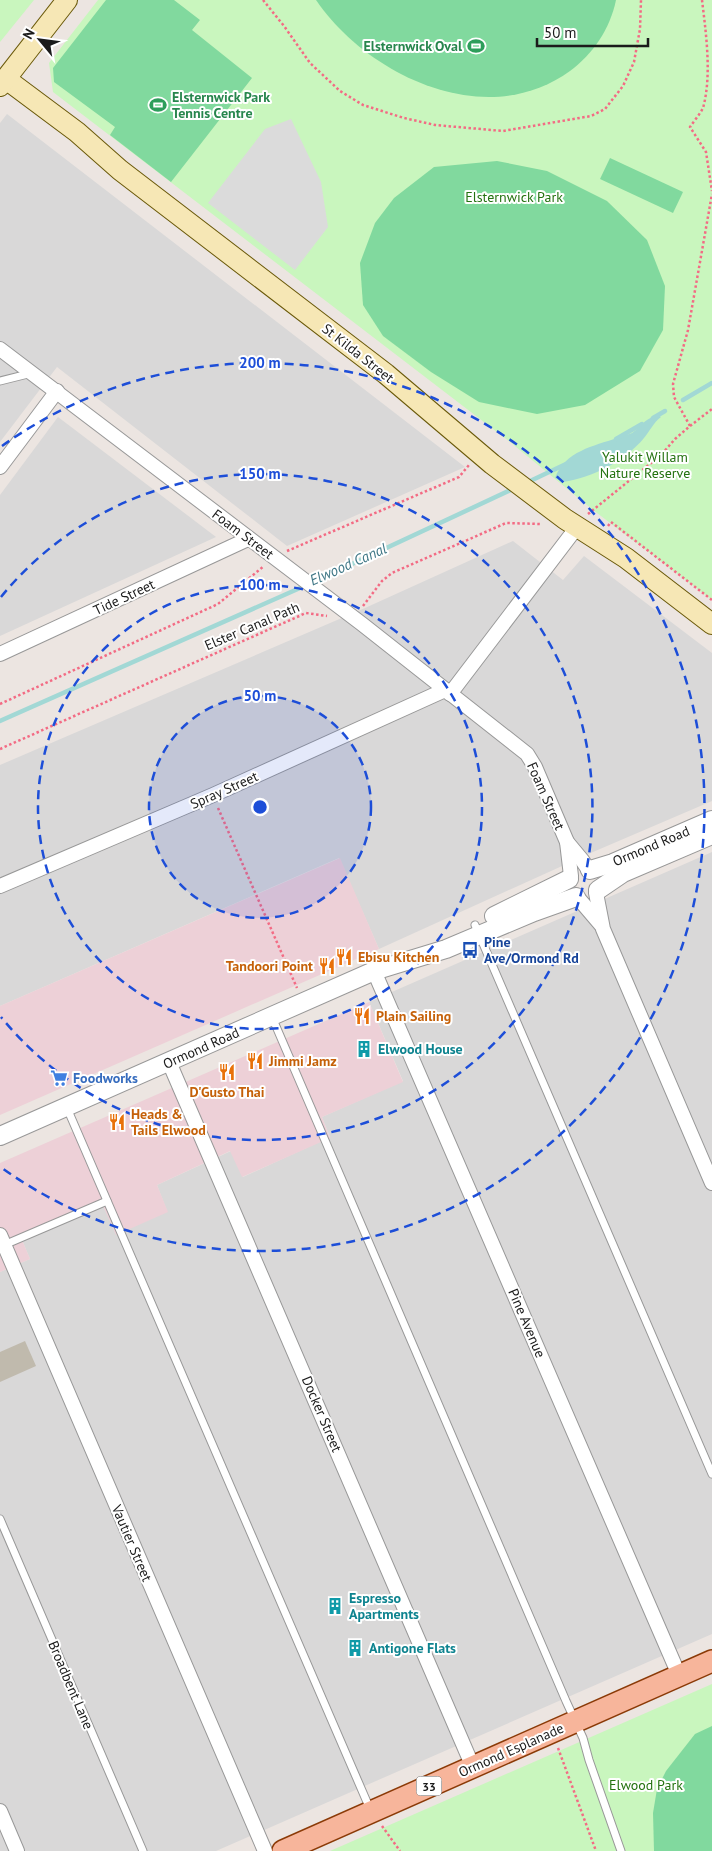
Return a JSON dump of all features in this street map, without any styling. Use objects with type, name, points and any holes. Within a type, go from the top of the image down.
[{"type":"main road","points":[[2,79],[67,0]]},
{"type":"main road","name":"St Kilda Street","points":[[2,79],[77,132],[124,173],[386,374],[486,458],[546,514],[578,526],[626,558],[712,624]]},
{"type":"main road","name":"Ormond Esplanade","points":[[284,1851],[376,1819],[473,1767],[712,1661]]},
{"type":"street","name":"Foam Street","points":[[0,349],[346,612],[527,754],[535,767],[567,842],[589,870]]},
{"type":"street","points":[[0,467],[56,391]]},
{"type":"street","name":"Spray Street","points":[[0,886],[448,692],[578,526]]},
{"type":"street","name":"Tide Street","points":[[0,654],[248,539]]},
{"type":"street","name":"Ormond Road","points":[[589,870],[613,863],[712,820]]},
{"type":"street","name":"Ormond Road","points":[[597,891],[623,873],[712,835]]},
{"type":"street","name":"Foam Street","points":[[567,842],[570,877]]},
{"type":"street","points":[[604,929],[569,889],[570,877],[578,870],[589,870],[594,873],[598,880],[597,891],[604,929],[712,1182]]},
{"type":"street","name":"Ormond Road","points":[[477,930],[570,877]]},
{"type":"street","points":[[577,898],[588,898],[597,891]]},
{"type":"street","name":"Ormond Road","points":[[0,1136],[374,971],[402,962],[428,946],[577,898]]},
{"type":"street","name":"Pine Avenue","points":[[374,971],[679,1675]]},
{"type":"street","name":"Docker Street","points":[[169,1062],[473,1767]]},
{"type":"street","name":"Vautier Street","points":[[2,1240],[265,1851]]},
{"type":"street","points":[[0,1811],[17,1851]]},
{"type":"lane","points":[[0,381],[32,373]]},
{"type":"lane","points":[[477,930],[712,1474]]},
{"type":"lane","points":[[272,1017],[576,1721],[621,1851]]},
{"type":"lane","points":[[66,1107],[376,1819]]},
{"type":"lane","points":[[2,1240],[107,1201]]},
{"type":"lane","name":"Broadbent Lane","points":[[0,1519],[143,1851]]},
{"type":"path","points":[[263,0],[310,63],[340,91],[363,105],[404,118],[435,125],[503,131],[591,116],[605,109],[623,86],[634,62],[640,29],[641,0]]},
{"type":"path","points":[[690,426],[674,398],[673,384],[688,330],[712,192],[706,152],[690,127],[702,109],[707,84],[707,44],[702,0]]},
{"type":"path","points":[[578,526],[593,510],[660,455],[674,439],[712,409]]},
{"type":"path","points":[[0,704],[218,604],[285,551],[459,477],[486,458]]},
{"type":"path","name":"Elster Canal Path","points":[[0,749],[306,612],[326,616],[361,608],[382,581],[392,573],[506,522],[546,514]]},
{"type":"path","points":[[213,795],[303,1002]]},
{"type":"path","points":[[550,1752],[559,1748],[596,1851]]},
{"type":"path","points":[[376,1819],[400,1851]]},
{"type":"shaded area","points":[[7,114],[465,467],[287,546],[57,367],[0,442],[0,123]]},
{"type":"shaded area","points":[[291,119],[321,182],[328,227],[295,270],[208,203],[265,129]]},
{"type":"shaded area","points":[[58,417],[216,537],[0,636],[0,495]]},
{"type":"shaded area","points":[[513,541],[563,580],[584,556],[712,653],[712,801],[593,852],[379,949],[339,858],[0,1006],[0,765],[365,608]]},
{"type":"shaded area","points":[[712,852],[712,1634],[216,1851],[0,1851],[0,1272],[30,1259],[22,1240],[103,1206],[167,1211],[157,1185],[231,1151],[243,1177],[330,1137],[322,1117],[403,1081],[369,1002]]},
{"type":"shaded area","points":[[340,858],[379,949],[0,1115],[0,1006]]},
{"type":"shaded area","points":[[369,1002],[403,1082],[322,1117],[330,1138],[242,1177],[230,1151],[157,1185],[168,1212],[116,1235],[103,1206],[22,1240],[30,1259],[0,1272],[0,1163]]},
{"type":"shaded area","points":[[25,1341],[36,1366],[0,1382],[0,1352]]},
{"type":"green space","points":[[0,0],[34,0],[0,42]]},
{"type":"green space","name":"Elsternwick Park","points":[[98,0],[712,0],[712,600],[593,510],[510,442],[53,92],[49,63]]},
{"type":"green space","name":"Elsternwick Park Tennis Centre","points":[[106,0],[174,0],[200,20],[192,30],[252,78],[171,182],[110,135],[115,127],[54,82],[53,68]]},
{"type":"green space","name":"Elsternwick Oval","points":[[316,0],[616,0],[605,31],[586,57],[570,71],[537,89],[502,96],[466,95],[431,87],[397,72],[366,52],[338,27]]},
{"type":"green space","points":[[610,158],[683,192],[673,213],[600,179]]},
{"type":"green space","points":[[497,161],[547,171],[607,201],[647,240],[665,286],[663,330],[640,371],[585,405],[537,414],[479,402],[431,372],[383,336],[363,305],[360,263],[375,223],[394,198],[434,167]]},
{"type":"green space","name":"Elwood Park","points":[[712,1684],[712,1851],[330,1851]]},
{"type":"green space","points":[[712,1726],[712,1851],[654,1851],[653,1813],[657,1789],[666,1771],[695,1734]]},
{"type":"water","points":[[657,415],[661,417],[644,438],[636,447],[617,461],[597,472],[574,480],[563,482],[555,478],[566,461],[581,451],[632,433],[646,421]]},
{"type":"waterway","name":"Elwood Canal","points":[[683,400],[712,383]]},
{"type":"waterway","name":"Elwood Canal","points":[[653,418],[665,411]]},
{"type":"waterway","name":"Elwood Canal","points":[[616,439],[642,424]]},
{"type":"waterway","name":"Elwood Canal","points":[[526,483],[566,464]]},
{"type":"waterway","name":"Elwood Canal","points":[[0,721],[309,584],[515,488]]},
{"type":"place","name":"Elsternwick Oval","points":[[476,46]]},
{"type":"place","name":"Elsternwick Park Tennis Centre","points":[[158,105]]},
{"type":"place","name":"Pine Ave/Ormond Rd","points":[[470,950]]},
{"type":"place","name":"Ebisu Kitchen","points":[[344,957]]},
{"type":"place","name":"Tandoori Point","points":[[327,966]]},
{"type":"place","name":"Plain Sailing","points":[[362,1016]]},
{"type":"place","name":"Elwood House","points":[[364,1049]]},
{"type":"place","name":"Jimmi Jamz","points":[[255,1061]]},
{"type":"place","name":"D'Gusto Thai","points":[[227,1072]]},
{"type":"place","name":"Foodworks","points":[[59,1078]]},
{"type":"place","name":"Heads & Tails Elwood","points":[[117,1122]]},
{"type":"place","name":"Espresso Apartments","points":[[335,1606]]},
{"type":"place","name":"Antigone Flats","points":[[355,1648]]},
{"type":"park label","name":"Yalukit Willam Nature Reserve","points":[[645,466]]}]
